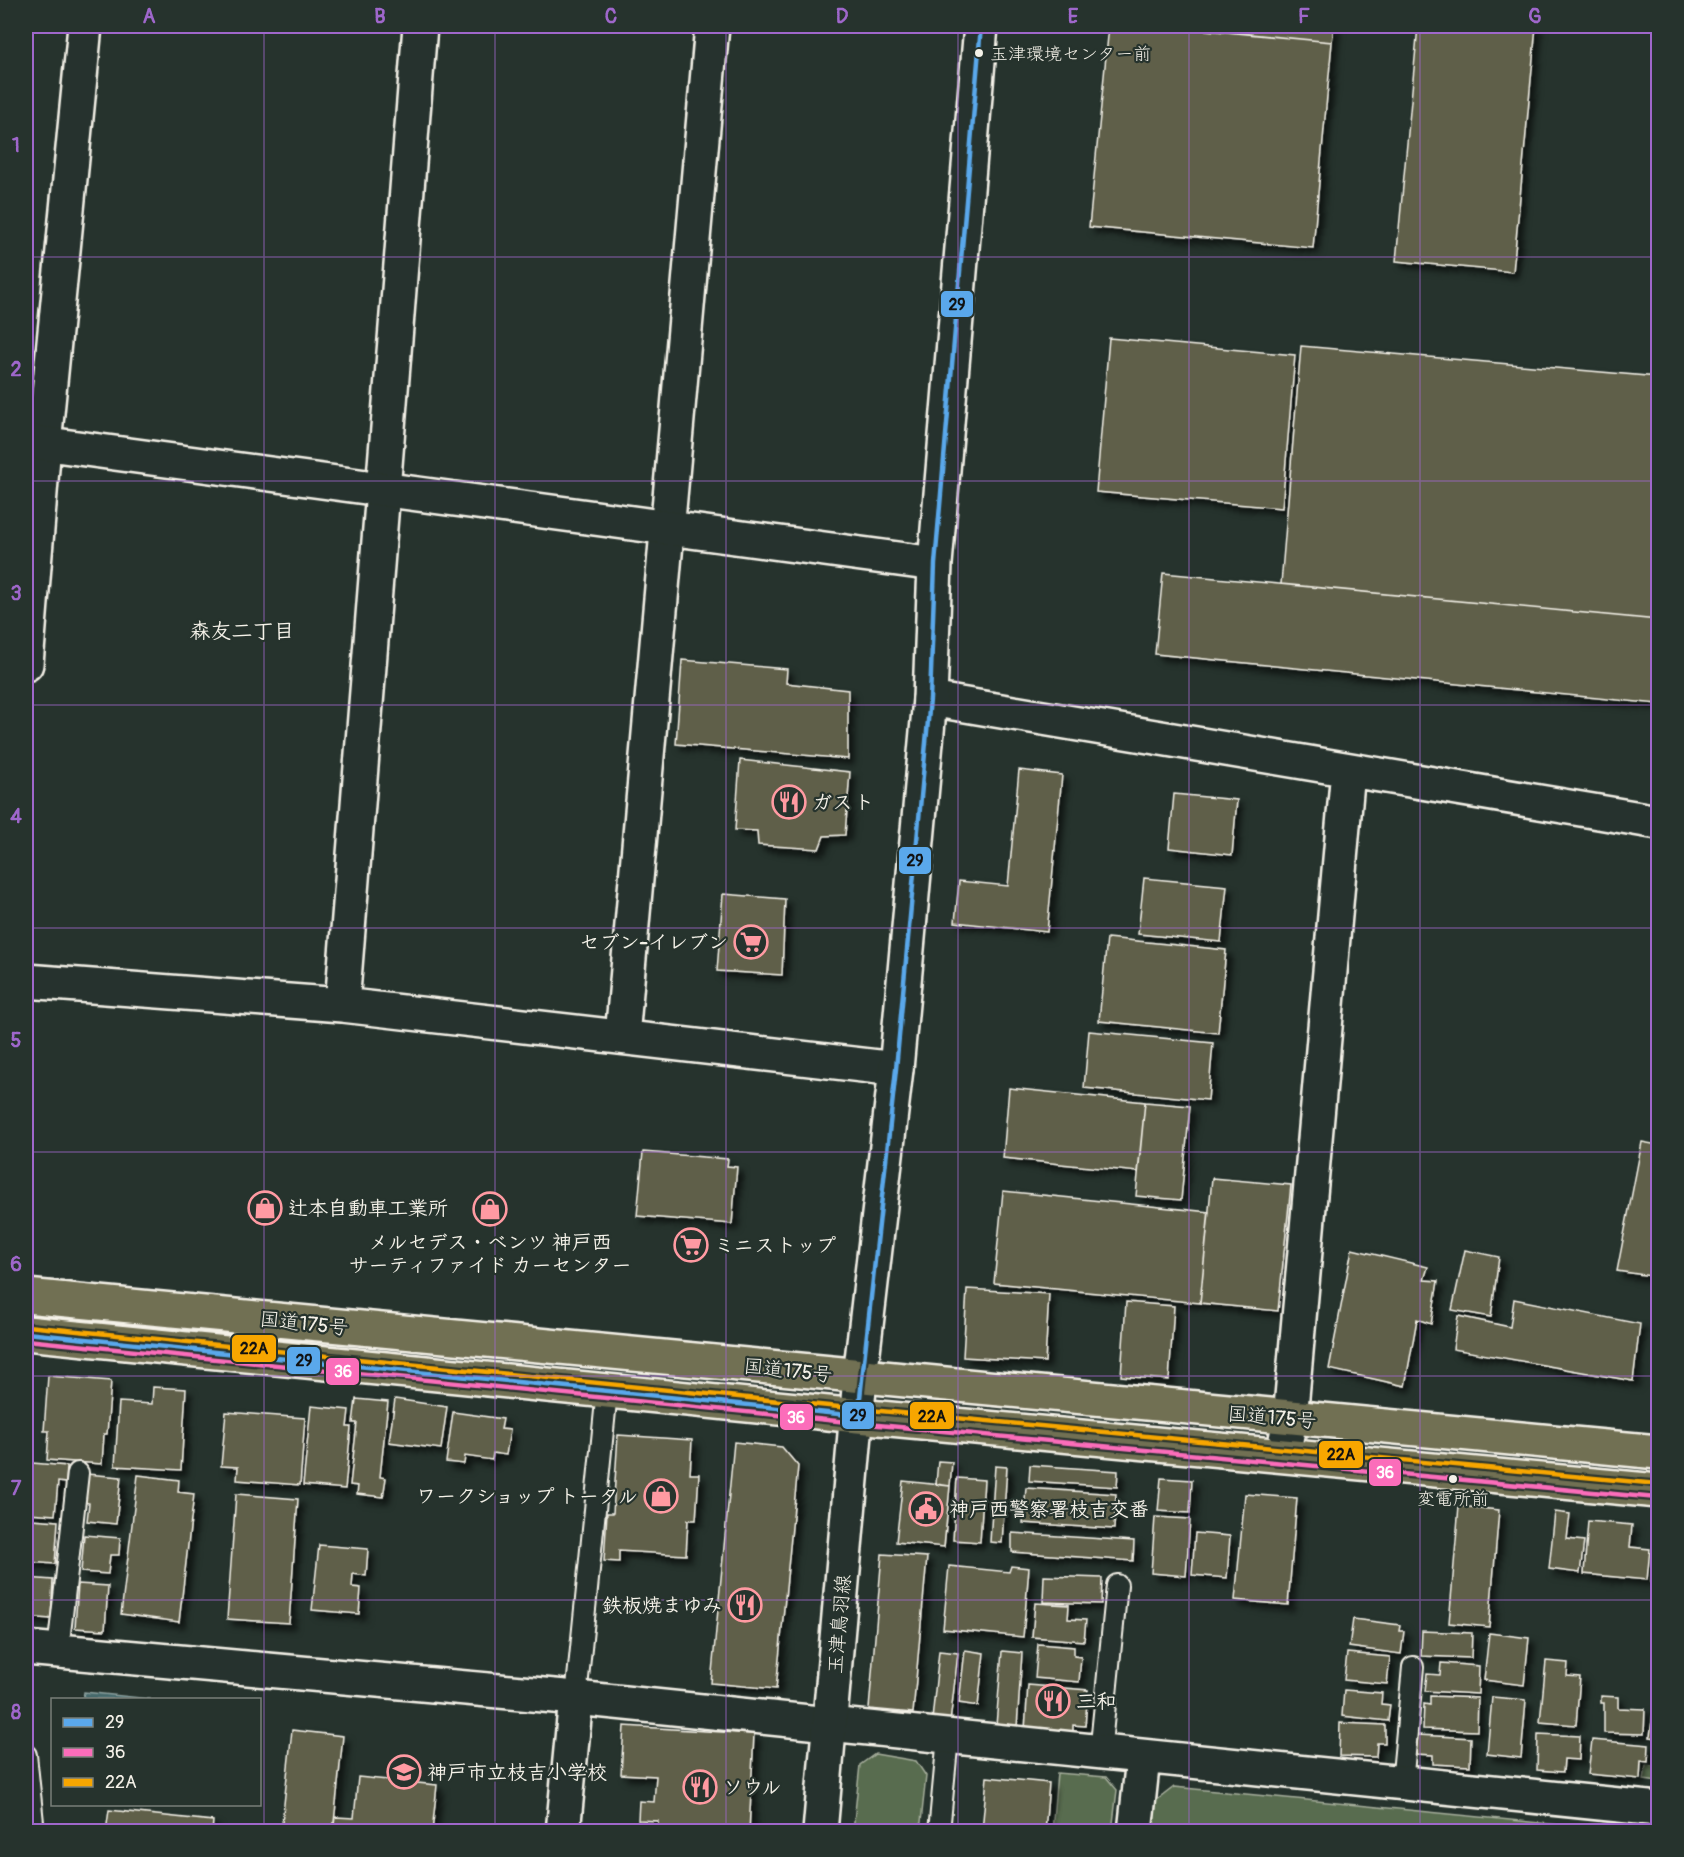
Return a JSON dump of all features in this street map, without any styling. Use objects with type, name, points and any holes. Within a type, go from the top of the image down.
[{"type":"highway","name":"国道175号","points":[[26,1296],[1290,1419],[1659,1452]]},
{"type":"highway","name":"国道175号","points":[[26,1333],[858,1416],[1659,1491]]},
{"type":"street","points":[[26,664],[35,443],[85,26]]},
{"type":"street","points":[[342,1005],[420,26]]},
{"type":"street","points":[[622,1037],[712,26]]},
{"type":"street","points":[[860,1377],[896,1069],[930,699],[935,564],[981,26]]},
{"type":"street","points":[[35,443],[935,564]]},
{"type":"street","points":[[930,699],[1659,822]]},
{"type":"street","points":[[1283,1455],[1290,1419],[1348,770]]},
{"type":"street","points":[[26,981],[342,1005],[896,1069]]},
{"type":"street","name":"玉津鳥羽線","points":[[820,1832],[860,1377]]},
{"type":"street","points":[[26,1648],[576,1698],[1100,1754],[1659,1809]]},
{"type":"street","points":[[563,1832],[576,1698]]},
{"type":"street","points":[[1136,1832],[1143,1758]]},
{"type":"lane","points":[[576,1698],[607,1391]]},
{"type":"lane","points":[[58,1651],[78,1473]]},
{"type":"lane","points":[[1100,1754],[1117,1585]]},
{"type":"lane","points":[[1402,1784],[1413,1667]]},
{"type":"lane","points":[[939,1832],[948,1737]]},
{"type":"lane","points":[[26,1755],[34,1832]]},
{"type":"green space","points":[[1657,1744],[1658,1782],[1644,1780],[1646,1765],[1654,1766]]},
{"type":"green space","points":[[875,1754],[916,1761],[926,1776],[920,1831],[853,1831],[860,1765]]},
{"type":"green space","points":[[1057,1773],[1106,1777],[1117,1790],[1112,1831],[1052,1831]]},
{"type":"green space","points":[[1174,1787],[1621,1831],[1149,1832],[1152,1804]]},
{"type":"water","points":[[84,1692],[141,1698],[83,1698]]},
{"type":"building","points":[[1109,26],[1162,26],[1332,42],[1313,248],[1089,227]]},
{"type":"building","points":[[1198,26],[1334,26],[1332,42],[1198,29]]},
{"type":"building","points":[[1418,26],[1536,26],[1513,272],[1396,261]]},
{"type":"building","points":[[1109,338],[1295,355],[1282,508],[1096,492]]},
{"type":"building","points":[[1301,346],[1658,377],[1658,620],[1281,584]]},
{"type":"building","points":[[1163,573],[1658,620],[1658,704],[1155,654]]},
{"type":"building","points":[[682,660],[787,669],[786,683],[848,690],[848,759],[676,744]]},
{"type":"building","points":[[740,760],[850,772],[845,835],[824,836],[819,849],[758,845],[757,831],[735,830]]},
{"type":"building","points":[[1019,770],[1062,775],[1047,932],[955,922],[959,881],[1008,886]]},
{"type":"building","points":[[1174,794],[1237,800],[1232,855],[1169,848]]},
{"type":"building","points":[[1144,878],[1227,886],[1221,942],[1138,934]]},
{"type":"building","points":[[723,894],[785,899],[782,975],[717,971]]},
{"type":"building","points":[[1107,938],[1226,950],[1218,1033],[1099,1021]]},
{"type":"building","points":[[1089,1031],[1213,1043],[1208,1100],[1084,1088]]},
{"type":"building","points":[[1009,1088],[1145,1102],[1138,1172],[1003,1158]]},
{"type":"building","points":[[1145,1102],[1190,1106],[1181,1200],[1136,1196]]},
{"type":"building","points":[[1642,1142],[1658,1145],[1658,1277],[1617,1271]]},
{"type":"building","points":[[643,1152],[728,1159],[727,1166],[737,1167],[732,1224],[637,1216]]},
{"type":"building","points":[[1212,1178],[1291,1185],[1278,1311],[1200,1303]]},
{"type":"building","points":[[1003,1191],[1209,1212],[1200,1303],[994,1283]]},
{"type":"building","points":[[1352,1249],[1428,1267],[1424,1280],[1438,1281],[1431,1324],[1417,1319],[1405,1386],[1329,1369]]},
{"type":"building","points":[[1465,1250],[1499,1257],[1491,1317],[1452,1310]]},
{"type":"building","points":[[967,1289],[1049,1294],[1045,1362],[963,1357]]},
{"type":"building","points":[[1514,1299],[1640,1324],[1633,1381],[1453,1349],[1458,1316],[1510,1327]]},
{"type":"building","points":[[1126,1302],[1174,1306],[1169,1380],[1121,1376]]},
{"type":"building","points":[[48,1376],[111,1381],[102,1464],[47,1460],[49,1431],[44,1431]]},
{"type":"building","points":[[153,1387],[186,1389],[181,1470],[115,1466],[119,1402],[152,1404]]},
{"type":"building","points":[[356,1399],[388,1402],[380,1477],[386,1478],[383,1497],[357,1494],[358,1486],[350,1485],[357,1423],[353,1423]]},
{"type":"building","points":[[395,1399],[447,1407],[441,1449],[389,1442]]},
{"type":"building","points":[[311,1406],[349,1410],[347,1427],[351,1427],[345,1489],[303,1485]]},
{"type":"building","points":[[226,1412],[305,1418],[300,1485],[237,1480],[238,1467],[221,1466]]},
{"type":"building","points":[[453,1412],[503,1419],[501,1429],[510,1430],[506,1455],[493,1453],[492,1460],[465,1456],[464,1464],[446,1462]]},
{"type":"building","points":[[618,1435],[692,1440],[690,1474],[699,1474],[696,1520],[688,1520],[686,1555],[619,1551],[619,1562],[604,1561],[607,1513],[613,1513]]},
{"type":"building","points":[[734,1442],[782,1447],[798,1466],[776,1689],[711,1683]]},
{"type":"building","points":[[938,1461],[952,1462],[950,1486],[936,1484]]},
{"type":"building","points":[[26,1463],[29,1464],[26,1492]]},
{"type":"building","points":[[32,1463],[67,1466],[66,1483],[58,1482],[55,1515],[29,1513]]},
{"type":"building","points":[[1030,1465],[1118,1471],[1117,1487],[1029,1481]]},
{"type":"building","points":[[995,1466],[1007,1467],[1002,1543],[990,1542]]},
{"type":"building","points":[[86,1474],[121,1477],[116,1524],[87,1521],[89,1503],[83,1502]]},
{"type":"building","points":[[138,1475],[179,1480],[178,1492],[194,1494],[179,1622],[121,1614]]},
{"type":"building","points":[[957,1478],[984,1480],[980,1542],[953,1540]]},
{"type":"building","points":[[1161,1478],[1192,1480],[1190,1513],[1158,1511]]},
{"type":"building","points":[[903,1481],[950,1486],[944,1547],[896,1542]]},
{"type":"building","points":[[1026,1488],[1116,1494],[1114,1529],[1023,1523]]},
{"type":"building","points":[[236,1494],[298,1499],[289,1623],[227,1619]]},
{"type":"building","points":[[1245,1494],[1297,1498],[1288,1605],[1235,1600]]},
{"type":"building","points":[[1459,1506],[1499,1510],[1489,1627],[1449,1623]]},
{"type":"building","points":[[1555,1512],[1570,1514],[1567,1539],[1584,1541],[1580,1573],[1549,1569]]},
{"type":"building","points":[[1155,1517],[1190,1519],[1186,1576],[1151,1573]]},
{"type":"building","points":[[31,1519],[58,1521],[55,1564],[28,1562]]},
{"type":"building","points":[[1588,1521],[1632,1525],[1630,1547],[1650,1549],[1647,1580],[1584,1574]]},
{"type":"building","points":[[1656,1524],[1658,1524],[1658,1583],[1651,1582]]},
{"type":"building","points":[[1012,1533],[1134,1541],[1133,1561],[1012,1552]]},
{"type":"building","points":[[1195,1533],[1230,1536],[1227,1578],[1192,1575]]},
{"type":"building","points":[[84,1535],[120,1538],[119,1555],[110,1555],[108,1574],[81,1572]]},
{"type":"building","points":[[319,1545],[368,1549],[366,1576],[353,1574],[352,1587],[361,1588],[359,1614],[312,1610]]},
{"type":"building","points":[[882,1554],[927,1557],[913,1713],[869,1709]]},
{"type":"building","points":[[949,1566],[1009,1572],[1011,1566],[1029,1568],[1023,1637],[943,1629]]},
{"type":"building","points":[[1044,1576],[1102,1578],[1101,1604],[1043,1602]]},
{"type":"building","points":[[26,1578],[53,1580],[51,1619],[26,1617]]},
{"type":"building","points":[[78,1584],[108,1586],[105,1630],[75,1628]]},
{"type":"building","points":[[1035,1603],[1069,1605],[1068,1619],[1086,1620],[1084,1641],[1032,1637]]},
{"type":"building","points":[[1353,1619],[1400,1625],[1399,1631],[1404,1631],[1401,1654],[1349,1647]]},
{"type":"building","points":[[1422,1631],[1472,1633],[1471,1658],[1421,1656]]},
{"type":"building","points":[[1489,1633],[1529,1638],[1524,1685],[1484,1680]]},
{"type":"building","points":[[1038,1644],[1074,1647],[1074,1656],[1081,1657],[1079,1682],[1035,1678]]},
{"type":"building","points":[[965,1650],[984,1653],[978,1706],[959,1703]]},
{"type":"building","points":[[939,1651],[958,1653],[950,1723],[932,1720]]},
{"type":"building","points":[[1002,1651],[1022,1653],[1017,1727],[996,1726]]},
{"type":"building","points":[[1347,1653],[1390,1657],[1387,1684],[1344,1680]]},
{"type":"building","points":[[1546,1661],[1568,1663],[1567,1676],[1580,1677],[1576,1725],[1540,1722]]},
{"type":"building","points":[[1441,1663],[1479,1666],[1478,1694],[1425,1691],[1427,1674],[1440,1675]]},
{"type":"building","points":[[1028,1685],[1088,1690],[1085,1726],[1073,1725],[1073,1734],[1025,1730]]},
{"type":"building","points":[[1344,1690],[1382,1693],[1381,1704],[1390,1705],[1388,1721],[1342,1716]]},
{"type":"building","points":[[1430,1696],[1478,1698],[1477,1731],[1423,1729],[1424,1704],[1430,1705]]},
{"type":"building","points":[[1601,1696],[1618,1697],[1618,1708],[1645,1709],[1644,1734],[1604,1733],[1604,1703],[1601,1703]]},
{"type":"building","points":[[1492,1697],[1526,1700],[1521,1758],[1487,1754]]},
{"type":"building","points":[[1654,1705],[1658,1705],[1658,1738],[1650,1737]]},
{"type":"building","points":[[1340,1723],[1385,1725],[1385,1743],[1377,1743],[1376,1757],[1339,1756]]},
{"type":"building","points":[[624,1726],[754,1734],[749,1832],[658,1832],[658,1821],[638,1820],[639,1801],[654,1802],[656,1776],[621,1774]]},
{"type":"building","points":[[292,1730],[343,1736],[333,1832],[281,1832]]},
{"type":"building","points":[[1538,1734],[1580,1736],[1579,1760],[1564,1759],[1563,1772],[1537,1770]]},
{"type":"building","points":[[1418,1735],[1471,1738],[1470,1766],[1433,1764],[1433,1755],[1416,1754]]},
{"type":"building","points":[[1592,1740],[1649,1745],[1648,1762],[1641,1761],[1640,1779],[1588,1774]]},
{"type":"building","points":[[358,1777],[437,1785],[432,1832],[333,1832],[335,1817],[354,1818]]},
{"type":"building","points":[[987,1777],[1049,1783],[1045,1832],[953,1832],[953,1829],[982,1831]]},
{"type":"building","points":[[109,1810],[213,1821],[212,1832],[106,1832]]},
{"type":"transit line","name":"29","points":[[26,1333],[858,1416],[896,1069],[930,699],[935,564],[981,26]]},
{"type":"transit line","name":"22A","points":[[27,1326],[859,1409],[1658,1484]]},
{"type":"transit line","name":"36","points":[[26,1340],[857,1423],[1657,1498]]},
{"type":"place","name":"玉津環境センター前","points":[[979,53]]},
{"type":"place","name":"ガスト","points":[[789,802]]},
{"type":"place","name":"セブン-イレブン","points":[[751,942]]},
{"type":"place","name":"辻本自動車工業所","points":[[265,1208]]},
{"type":"place","name":"メルセデス・ベンツ 神戸西 サーティファイド カーセンター","points":[[490,1209]]},
{"type":"place","name":"ミニストップ","points":[[691,1245]]},
{"type":"place","name":"変電所前","points":[[1453,1479]]},
{"type":"place","name":"ワークショップ トータル","points":[[661,1496]]},
{"type":"place","name":"神戸西警察署枝吉交番","points":[[926,1509]]},
{"type":"place","name":"鉄板焼まゆみ","points":[[745,1605]]},
{"type":"place","name":"三和","points":[[1053,1701]]},
{"type":"place","name":"神戸市立枝吉小学校","points":[[404,1772]]},
{"type":"place","name":"ソウル","points":[[700,1787]]},
{"type":"district","name":"森友二丁目","points":[[242,631]]}]
